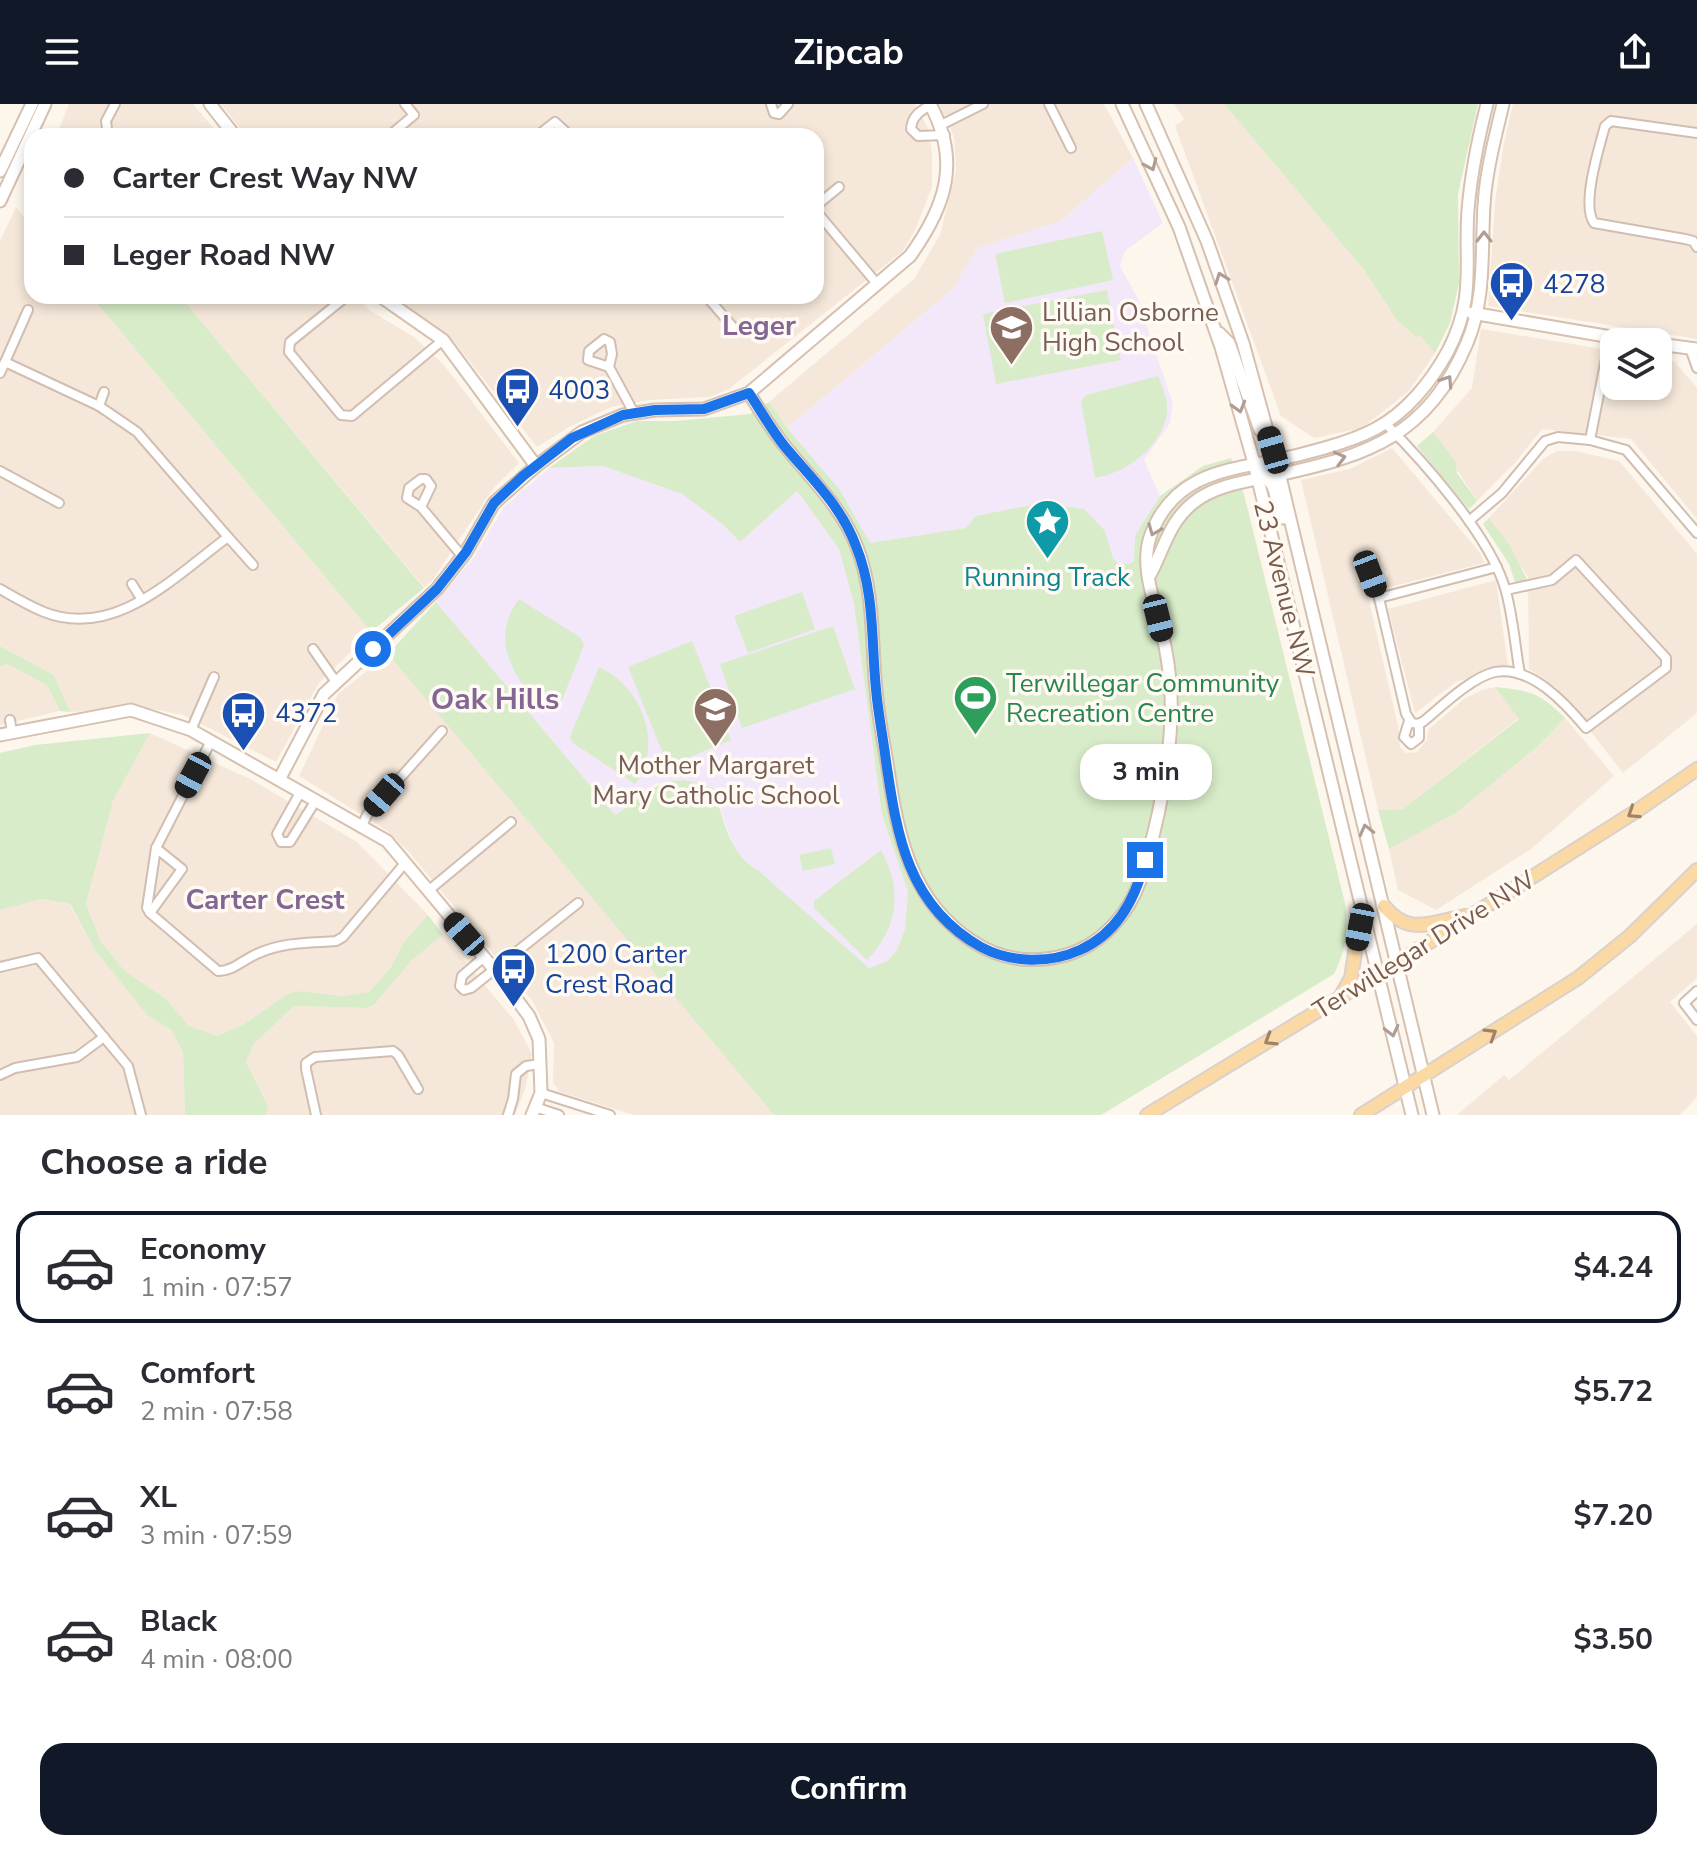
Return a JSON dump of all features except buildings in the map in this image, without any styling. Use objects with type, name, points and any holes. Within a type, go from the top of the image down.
[{"type":"main road","name":"Terwillegar Drive NW","points":[[1147,1115],[1398,962],[1638,810],[1697,769]]},
{"type":"main road","points":[[1361,1115],[1578,978],[1630,936],[1697,870]]},
{"type":"main road","points":[[1384,906],[1395,919],[1407,925],[1473,914]]},
{"type":"main road","points":[[1336,1000],[1351,978],[1362,909]]},
{"type":"street","points":[[0,171],[32,104]]},
{"type":"street","points":[[34,128],[45,104]]},
{"type":"street","points":[[107,128],[106,121],[115,104]]},
{"type":"street","points":[[210,104],[229,128]]},
{"type":"street","points":[[399,128],[414,115],[405,104]]},
{"type":"street","points":[[771,104],[774,113],[779,114],[788,104]]},
{"type":"street","points":[[280,778],[324,694],[437,589],[462,556],[494,503],[536,466],[582,432],[607,420],[634,413],[704,409],[749,393],[910,256],[937,213],[947,164],[943,130],[930,105],[920,111],[912,123],[911,129],[918,136],[943,130],[983,104]]},
{"type":"street","points":[[1049,104],[1071,148]]},
{"type":"street","name":"23 Avenue NW","points":[[1122,104],[1179,227],[1216,329],[1254,463],[1262,478],[1412,1115]]},
{"type":"street","name":"23 Avenue NW","points":[[1146,104],[1198,220],[1243,343],[1279,475],[1433,1115]]},
{"type":"street","points":[[749,393],[786,447],[837,508],[861,559],[873,611],[876,688],[893,807],[908,863],[921,890],[963,935],[989,951],[1030,960],[1069,954],[1101,937],[1131,903],[1140,881],[1159,804],[1170,741],[1171,695],[1166,652],[1145,560],[1151,533],[1165,507],[1199,479],[1358,438],[1385,423],[1411,401],[1435,372],[1463,310],[1469,281],[1467,218],[1487,104]]},
{"type":"street","points":[[1150,575],[1172,525],[1190,505],[1209,492],[1366,451],[1397,435],[1426,409],[1447,383],[1478,315],[1484,263],[1484,203],[1489,164],[1503,104]]},
{"type":"street","points":[[1697,133],[1611,121],[1605,126],[1594,171],[1589,215],[1594,223],[1685,239],[1693,241],[1697,247]]},
{"type":"street","points":[[0,201],[24,149]]},
{"type":"street","points":[[824,201],[839,187]]},
{"type":"street","points":[[824,219],[878,285]]},
{"type":"street","points":[[337,304],[290,342],[288,347],[341,415],[352,416],[443,340]]},
{"type":"street","points":[[391,304],[443,340],[536,466]]},
{"type":"street","points":[[714,304],[733,327]]},
{"type":"street","points":[[0,373],[2,359],[28,310]]},
{"type":"street","points":[[1463,310],[1600,336]]},
{"type":"street","points":[[1216,329],[1229,343],[1273,460]]},
{"type":"street","points":[[1672,346],[1694,349],[1697,368]]},
{"type":"street","points":[[2,359],[99,406],[137,432],[253,565]]},
{"type":"street","points":[[609,367],[634,413]]},
{"type":"street","points":[[1590,440],[1600,389]]},
{"type":"street","points":[[99,406],[104,392]]},
{"type":"street","points":[[1385,423],[1469,521],[1497,567],[1506,590],[1520,674]]},
{"type":"street","points":[[1469,521],[1502,493],[1545,441],[1558,437],[1590,440],[1626,450],[1697,533]]},
{"type":"street","points":[[0,471],[59,503]]},
{"type":"street","points":[[1262,478],[1273,486],[1314,619]]},
{"type":"street","points":[[421,507],[462,556]]},
{"type":"street","points":[[0,589],[44,612],[82,619],[113,616],[142,600],[228,537]]},
{"type":"street","points":[[1419,724],[1462,689],[1495,672],[1520,674],[1556,695],[1586,728],[1666,668],[1666,658],[1576,560],[1552,580],[1506,590]]},
{"type":"street","points":[[1379,598],[1497,567]]},
{"type":"street","points":[[1370,574],[1379,598],[1409,721],[1404,737],[1411,744],[1419,738],[1419,724]]},
{"type":"street","points":[[132,584],[142,600]]},
{"type":"street","points":[[313,649],[336,682]]},
{"type":"street","points":[[191,730],[214,677]]},
{"type":"street","points":[[10,720],[6,734],[131,710],[191,730],[387,841],[529,1016],[539,1039],[541,1093],[534,1111],[559,1115]]},
{"type":"street","points":[[1409,721],[1419,724]]},
{"type":"street","points":[[362,826],[367,815],[442,731]]},
{"type":"street","points":[[211,741],[156,848],[147,908],[222,972],[276,947],[336,941],[343,937],[405,863]]},
{"type":"street","points":[[301,791],[277,834],[281,842],[290,842],[316,800]]},
{"type":"street","points":[[428,891],[511,822]]},
{"type":"street","points":[[150,913],[182,869],[156,848]]},
{"type":"street","points":[[484,957],[462,976],[460,986],[467,990],[471,988],[578,903]]},
{"type":"street","points":[[0,967],[38,958],[128,1066],[141,1115]]},
{"type":"street","points":[[1697,991],[1684,1003],[1697,1020]]},
{"type":"street","points":[[0,1075],[15,1068],[77,1057],[104,1037]]},
{"type":"street","points":[[316,1115],[306,1069],[306,1063],[315,1057],[393,1051],[418,1089]]},
{"type":"street","points":[[508,1115],[516,1074],[526,1066],[540,1064]]},
{"type":"street","points":[[541,1093],[610,1115]]},
{"type":"shaded area","points":[[69,104],[193,104],[213,128],[59,128]]},
{"type":"shaded area","points":[[221,104],[915,104],[928,128],[932,187],[903,251],[729,389],[710,397],[650,400],[611,407],[537,447],[452,339],[404,304],[824,304],[824,128],[240,128]]},
{"type":"shaded area","points":[[939,104],[1104,104],[1133,158],[1061,221],[978,248],[953,289],[787,428],[769,402],[914,279],[940,235],[956,170],[954,137]]},
{"type":"shaded area","points":[[1174,104],[1224,104],[1364,270],[1396,319],[1419,333],[1435,353],[1409,391],[1362,428],[1314,438],[1281,416],[1175,126],[1184,119]]},
{"type":"shaded area","points":[[1513,104],[1697,104],[1697,339],[1672,335],[1672,328],[1627,328],[1488,306],[1495,203]]},
{"type":"shaded area","name":"Lillian Osborne High School","points":[[1133,158],[1163,223],[1125,251],[1120,266],[1137,297],[1173,404],[1170,423],[1144,460],[1160,496],[1135,535],[1134,561],[1118,564],[1112,558],[1105,531],[1042,503],[966,528],[870,543],[787,428],[953,289],[977,248],[1061,221]]},
{"type":"shaded area","points":[[16,207],[24,216],[24,304],[98,304],[371,632],[319,683],[276,762],[183,715],[147,708],[70,712],[54,675],[0,646],[0,241]]},
{"type":"shaded area","points":[[187,304],[363,304],[414,337],[444,365],[519,463],[492,490],[432,581],[424,587]]},
{"type":"shaded area","points":[[1481,329],[1600,349],[1600,400],[1672,400],[1674,361],[1697,388],[1697,519],[1631,439],[1542,429],[1514,464],[1477,501],[1433,432],[1472,388]]},
{"type":"shaded area","points":[[1392,448],[1480,553],[1484,563],[1386,588],[1388,573],[1373,559],[1364,561],[1359,568],[1357,578],[1367,592],[1398,726],[1400,747],[1406,753],[1417,752],[1427,740],[1428,730],[1464,699],[1482,690],[1495,687],[1519,718],[1403,809],[1378,810],[1301,480],[1350,469]]},
{"type":"shaded area","points":[[1557,451],[1575,451],[1619,461],[1697,554],[1697,713],[1623,773],[1556,687],[1529,669],[1528,577],[1489,518],[1543,459]]},
{"type":"shaded area","name":"Mother Margaret Mary Catholic School","points":[[603,466],[683,494],[740,542],[797,491],[839,549],[854,604],[882,815],[908,892],[905,929],[897,950],[887,961],[868,968],[759,871],[746,865],[735,850],[713,788],[657,783],[615,815],[436,602],[474,557],[504,507],[549,468]]},
{"type":"shaded area","points":[[1496,580],[1508,666],[1456,682],[1415,713],[1388,609]]},
{"type":"shaded area","points":[[388,654],[774,1115],[634,1115],[560,1092],[553,1083],[554,1043],[533,1002],[409,852],[386,830],[299,776],[338,694]]},
{"type":"shaded area","points":[[7,664],[47,685],[60,711],[0,725],[0,666]]},
{"type":"shaded area","points":[[1565,718],[1614,776],[1531,849],[1436,910],[1398,890],[1389,849],[1456,813],[1536,748]]},
{"type":"shaded area","points":[[150,733],[250,779],[357,842],[428,915],[404,942],[391,967],[369,992],[343,996],[300,991],[289,993],[244,1024],[218,1036],[189,1026],[167,1000],[124,970],[101,942],[86,904],[113,801]]},
{"type":"shaded area","points":[[42,899],[69,904],[95,950],[147,1015],[171,1030],[183,1053],[185,1115],[0,1115],[0,910]]},
{"type":"shaded area","points":[[1697,924],[1697,978],[1670,1002],[1697,1036],[1697,1097],[1680,1115],[1457,1115],[1504,1075],[1509,1080]]},
{"type":"shaded area","points":[[443,935],[514,1020],[532,1054],[525,1089],[515,1115],[266,1115],[268,1104],[246,1062],[253,1045],[294,1006],[367,1008],[374,1005],[412,960]]},
{"type":"green space","points":[[1224,104],[1478,104],[1458,194],[1459,283],[1450,323],[1435,353],[1419,334],[1417,338],[1396,319],[1364,270]]},
{"type":"green space","points":[[1102,231],[1113,280],[1005,303],[995,254]]},
{"type":"green space","points":[[1107,290],[1121,360],[996,384],[983,314]]},
{"type":"green space","points":[[98,304],[187,304],[424,588],[371,632]]},
{"type":"green space","points":[[1158,376],[1165,394],[1167,413],[1158,437],[1130,464],[1119,471],[1095,478],[1081,402],[1086,395]]},
{"type":"green space","points":[[769,402],[839,489],[870,543],[966,528],[976,516],[1042,503],[1084,509],[1105,531],[1113,558],[1118,564],[1129,564],[1134,561],[1135,535],[1160,496],[1203,466],[1231,458],[1244,494],[1345,903],[1346,940],[1334,974],[1101,1115],[774,1115],[388,654],[436,602],[615,815],[650,790],[670,781],[696,782],[713,788],[734,846],[749,864],[869,968],[887,961],[897,950],[905,929],[908,892],[882,815],[854,604],[839,549],[797,491],[740,542],[721,523],[682,494],[603,466],[549,468],[594,436],[637,421],[676,421],[750,414]]},
{"type":"green space","points":[[1433,432],[1456,462],[1457,473],[1477,501],[1469,509],[1417,446]]},
{"type":"green space","points":[[1489,518],[1510,546],[1528,581],[1515,582],[1509,564],[1483,524]]},
{"type":"green space","points":[[802,592],[815,629],[748,653],[734,616]]},
{"type":"green space","points":[[519,599],[581,638],[584,645],[560,705],[550,713],[526,689],[510,661],[506,630]]},
{"type":"green space","points":[[833,626],[855,689],[742,728],[720,664]]},
{"type":"green space","points":[[692,641],[731,740],[668,766],[628,667]]},
{"type":"green space","points":[[0,646],[54,675],[70,712],[60,711],[47,685],[7,664],[0,666]]},
{"type":"green space","points":[[599,667],[627,688],[644,718],[648,752],[644,769],[635,784],[573,743],[570,737]]},
{"type":"green space","points":[[1495,687],[1534,694],[1565,718],[1536,748],[1456,813],[1389,849],[1378,810],[1403,809],[1519,719]]},
{"type":"green space","points":[[150,733],[113,801],[86,904],[101,942],[124,970],[167,1000],[189,1026],[218,1036],[244,1024],[289,993],[300,991],[343,996],[369,992],[391,967],[404,942],[428,915],[443,935],[412,960],[374,1005],[367,1008],[294,1006],[253,1045],[246,1062],[268,1105],[266,1115],[185,1115],[183,1053],[171,1030],[147,1015],[95,950],[70,904],[42,899],[0,910],[0,753],[35,745]]},
{"type":"green space","points":[[831,848],[835,864],[803,871],[799,855]]},
{"type":"green space","points":[[881,850],[892,879],[894,908],[885,935],[867,960],[814,908],[814,901]]},
{"type":"place","name":"4278","points":[[1512,323]]},
{"type":"place","name":"Lillian Osborne High School","points":[[1011,366]]},
{"type":"place","name":"4003","points":[[517,429]]},
{"type":"place","name":"Running Track","points":[[1047,561]]},
{"type":"place","name":"Terwillegar Community Recreation Centre","points":[[975,737]]},
{"type":"place","name":"Mother Margaret Mary Catholic School","points":[[716,749]]},
{"type":"place","name":"4372","points":[[244,752]]},
{"type":"place","name":"1200 Carter Crest Road","points":[[514,1008]]},
{"type":"district","name":"Leger","points":[[759,326]]},
{"type":"district","name":"Oak Hills","points":[[495,699]]},
{"type":"district","name":"Carter Crest","points":[[265,900]]},
{"type":"route","points":[[373,649],[437,589],[466,552],[494,503],[572,438],[623,415],[655,410],[704,409],[749,393],[775,433],[828,495],[857,546],[873,611],[876,688],[896,823],[914,877],[931,903],[963,935],[989,951],[1030,960],[1069,954],[1091,944],[1118,921],[1131,903],[1145,860]]}]
